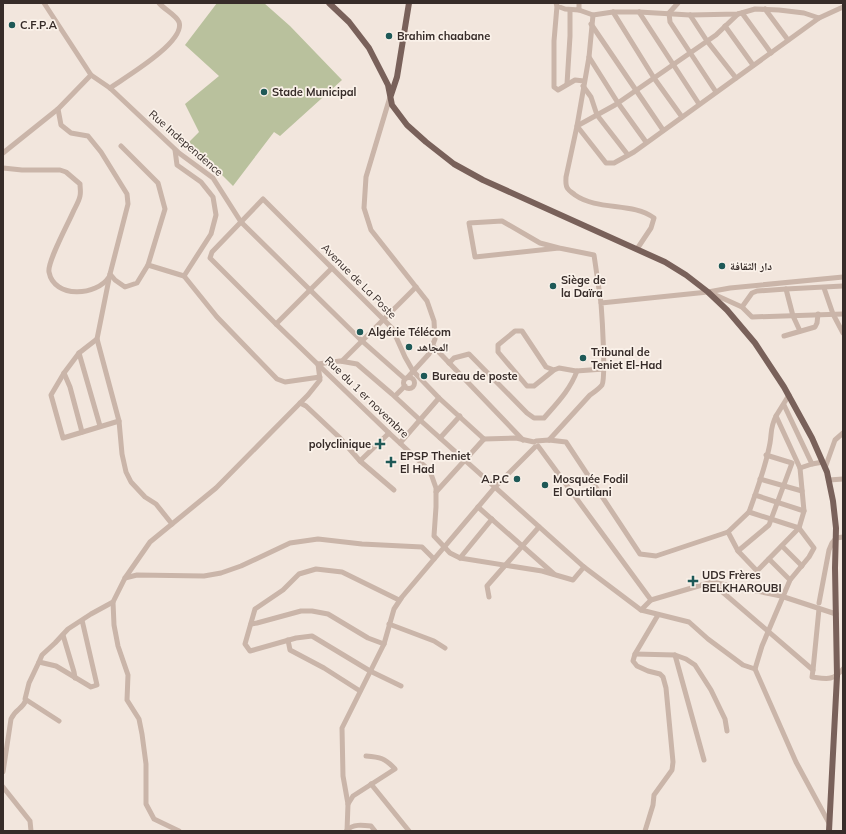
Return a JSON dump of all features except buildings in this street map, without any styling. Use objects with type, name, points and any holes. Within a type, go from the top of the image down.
[{"type":"main road","points":[[329,3],[349,22],[368,48],[382,71],[391,96],[392,105],[407,125],[426,142],[468,172],[637,249],[670,265],[686,275],[708,292],[727,310],[755,343],[789,396],[812,438],[824,465],[829,480],[841,538],[835,568],[837,676],[832,802],[829,831]]},
{"type":"main road","points":[[391,96],[397,77],[409,3]]},
{"type":"street","name":"Rue Independence","points":[[44,3],[91,75],[110,88],[175,150],[213,178],[241,222],[362,341],[406,378]]},
{"type":"street","points":[[110,88],[134,73],[174,40],[180,27],[179,22],[159,3]]},
{"type":"street","points":[[579,3],[579,10]]},
{"type":"street","points":[[678,3],[669,13],[670,22],[716,92]]},
{"type":"street","points":[[628,155],[597,115],[591,97],[584,83],[575,80],[558,90],[554,87],[556,5],[593,15],[613,12],[690,15],[740,14],[755,9],[765,9],[804,13],[819,18]]},
{"type":"street","points":[[577,126],[606,163],[614,163],[628,155],[682,117],[810,24],[819,18],[843,7]]},
{"type":"street","points":[[765,9],[788,40]]},
{"type":"street","points":[[567,84],[570,10]]},
{"type":"street","points":[[613,12],[654,78],[682,117]]},
{"type":"street","points":[[639,12],[699,104]]},
{"type":"street","points":[[804,13],[810,24]]},
{"type":"street","points":[[577,126],[618,104],[707,41],[740,14]]},
{"type":"street","points":[[740,14],[771,53]]},
{"type":"street","points":[[593,15],[589,57],[577,126],[566,177],[566,185],[568,190],[580,198],[603,205],[640,211],[647,213],[654,218],[651,228],[637,249]]},
{"type":"street","points":[[690,15],[707,41],[736,78]]},
{"type":"street","points":[[591,24],[635,91],[663,130]]},
{"type":"street","points":[[725,26],[753,65]]},
{"type":"street","points":[[589,57],[618,104],[646,142]]},
{"type":"street","points":[[3,153],[58,109],[91,75]]},
{"type":"street","points":[[391,96],[366,177],[364,208],[371,230],[427,301],[434,321],[435,339],[429,354],[406,378],[404,383],[405,386],[395,396]]},
{"type":"street","points":[[58,109],[61,125],[71,133],[88,136],[101,152],[126,194],[128,204],[110,274],[97,339],[119,421],[126,472],[131,482],[145,497],[156,504],[172,524]]},
{"type":"street","points":[[110,274],[115,280],[125,287],[137,283],[148,265],[165,209],[158,183],[121,146]]},
{"type":"street","points":[[175,150],[178,165],[201,182],[213,197],[216,214],[212,234],[184,276]]},
{"type":"street","points":[[3,168],[22,170],[60,170],[66,172],[80,184],[80,196],[51,260],[49,272],[55,284],[66,291],[75,292],[92,289],[102,284],[110,274]]},
{"type":"street","name":"Avenue de La Poste","points":[[210,258],[212,252],[263,199],[392,328],[413,371],[439,398],[484,439]]},
{"type":"street","points":[[549,440],[590,395],[603,384],[604,369],[601,303],[594,255],[540,243],[502,221],[469,223],[475,257],[559,248]]},
{"type":"street","name":"Rue du 1 er novembre","points":[[210,258],[276,324],[430,471],[436,488],[434,536],[450,553],[460,558],[542,571],[573,580],[584,567]]},
{"type":"street","points":[[148,265],[184,276],[217,317],[277,379],[285,382],[320,377]]},
{"type":"street","points":[[276,324],[332,268]]},
{"type":"street","points":[[601,303],[843,277]]},
{"type":"street","points":[[742,306],[752,293],[757,292],[843,286]]},
{"type":"street","points":[[342,361],[416,287]]},
{"type":"street","points":[[824,288],[833,314],[843,333]]},
{"type":"street","points":[[786,289],[793,316],[800,332]]},
{"type":"street","points":[[708,292],[742,306],[752,316],[843,314]]},
{"type":"street","points":[[784,336],[815,326],[817,323],[818,314]]},
{"type":"street","points":[[554,370],[546,367],[522,331],[515,331],[498,345],[498,352],[527,386],[534,386],[554,370],[559,368],[577,371],[604,369]]},
{"type":"street","points":[[97,339],[79,353],[64,373],[51,395],[63,438],[119,421]]},
{"type":"street","points":[[432,345],[523,440]]},
{"type":"street","points":[[79,353],[100,426]]},
{"type":"street","points":[[449,362],[454,358],[469,354],[527,413],[534,418],[544,418],[563,397],[577,371]]},
{"type":"street","points":[[178,831],[154,819],[146,804],[146,764],[142,734],[139,719],[127,700],[128,675],[118,646],[114,625],[113,602],[125,578],[150,542],[216,488],[300,403],[320,380],[318,364],[342,361],[357,364],[395,396],[584,567],[641,610],[689,622],[708,639],[743,665],[755,670]]},
{"type":"street","points":[[64,373],[70,387],[82,432]]},
{"type":"street","points":[[405,386],[410,388],[414,385],[414,380],[412,378],[406,378]]},
{"type":"street","points":[[347,830],[348,804],[343,776],[342,728],[384,644],[394,609],[399,600],[444,546],[495,487],[536,444],[549,440],[566,442],[640,554],[656,556],[728,532],[749,512],[770,443],[771,426],[784,405],[784,401],[789,396]]},
{"type":"street","points":[[400,443],[439,398]]},
{"type":"street","points":[[300,403],[306,406],[334,432],[360,461],[394,490]]},
{"type":"street","points":[[784,405],[812,464]]},
{"type":"street","points":[[440,438],[460,416]]},
{"type":"street","points":[[728,532],[738,551],[757,571],[799,528],[804,511],[800,468],[776,416]]},
{"type":"street","points":[[800,468],[812,464],[824,465],[835,440],[843,432]]},
{"type":"street","points":[[360,461],[389,433]]},
{"type":"street","points":[[436,492],[484,439],[516,438],[536,444],[651,600]]},
{"type":"street","points":[[738,551],[768,525],[772,519],[792,463],[766,455]]},
{"type":"street","points":[[760,479],[802,491]]},
{"type":"street","points":[[829,480],[843,479]]},
{"type":"street","points":[[755,495],[804,511]]},
{"type":"street","points":[[478,507],[555,575]]},
{"type":"street","points":[[749,512],[799,528],[814,548],[809,557],[790,580],[762,646],[755,670],[796,762],[829,824]]},
{"type":"street","points":[[460,558],[492,519]]},
{"type":"street","points":[[489,597],[487,586],[539,527]]},
{"type":"street","points":[[841,538],[832,543],[829,550],[819,606],[812,677],[831,679],[837,676],[843,669]]},
{"type":"street","points":[[125,578],[136,576],[204,576],[221,573],[241,566],[290,543],[318,539],[362,544],[422,546],[434,559]]},
{"type":"street","points":[[782,546],[802,566]]},
{"type":"street","points":[[769,559],[790,580]]},
{"type":"street","points":[[399,600],[342,572],[316,569],[299,574],[283,590],[255,609],[245,644],[250,651],[288,640],[312,636],[370,671],[401,686]]},
{"type":"street","points":[[712,582],[813,670]]},
{"type":"street","points":[[641,610],[651,600],[712,582],[819,606],[836,614]]},
{"type":"street","points":[[3,772],[11,719],[14,712],[24,706],[29,683],[42,655],[68,629],[113,602]]},
{"type":"street","points":[[251,624],[257,624],[301,611],[312,611],[328,614],[368,638],[384,644]]},
{"type":"street","points":[[645,831],[653,805],[654,795],[672,770],[673,762],[666,688],[663,677],[660,674],[637,666],[633,661],[635,654],[658,615]]},
{"type":"street","points":[[39,662],[56,666],[91,687],[97,684],[82,620]]},
{"type":"street","points":[[389,624],[434,641],[445,648]]},
{"type":"street","points":[[63,635],[75,678]]},
{"type":"street","points":[[288,640],[290,650],[324,668],[360,691]]},
{"type":"street","points":[[635,654],[675,655],[686,659],[695,665],[711,690],[724,719],[727,731]]},
{"type":"street","points":[[675,655],[704,760]]},
{"type":"street","points":[[26,700],[59,721]]},
{"type":"street","points":[[348,804],[353,796],[395,769],[381,757],[366,756]]},
{"type":"street","points":[[371,784],[409,831]]},
{"type":"street","points":[[3,787],[30,821],[31,831]]},
{"type":"street","points":[[347,830],[351,826],[359,825],[371,826],[375,831]]},
{"type":"green space","name":"Stade Municipal","points":[[217,3],[264,3],[290,26],[342,80],[280,136],[274,132],[233,186],[189,142],[199,132],[185,104],[219,76],[185,45]]},
{"type":"place","name":"C.F.P.A","points":[[12,25]]},
{"type":"place","name":"Brahim chaabane","points":[[389,36]]},
{"type":"place","name":"Stade Municipal","points":[[264,92]]},
{"type":"place","name":"دار الثقافة","points":[[722,266]]},
{"type":"place","name":"Siège de la Daïra","points":[[553,286]]},
{"type":"place","name":"Algérie Télécom","points":[[360,332]]},
{"type":"place","name":"المجاهد","points":[[409,347]]},
{"type":"place","name":"Tribunal de Teniet El-Had","points":[[583,358]]},
{"type":"place","name":"Bureau de poste","points":[[424,376]]},
{"type":"place","name":"polyclinique","points":[[380,444]]},
{"type":"place","name":"EPSP Theniet El Had","points":[[391,462]]},
{"type":"place","name":"A.P.C","points":[[517,479]]},
{"type":"place","name":"Mosquée Fodil El Ourtilani","points":[[545,485]]},
{"type":"place","name":"UDS Frères BELKHAROUBI","points":[[693,581]]}]
